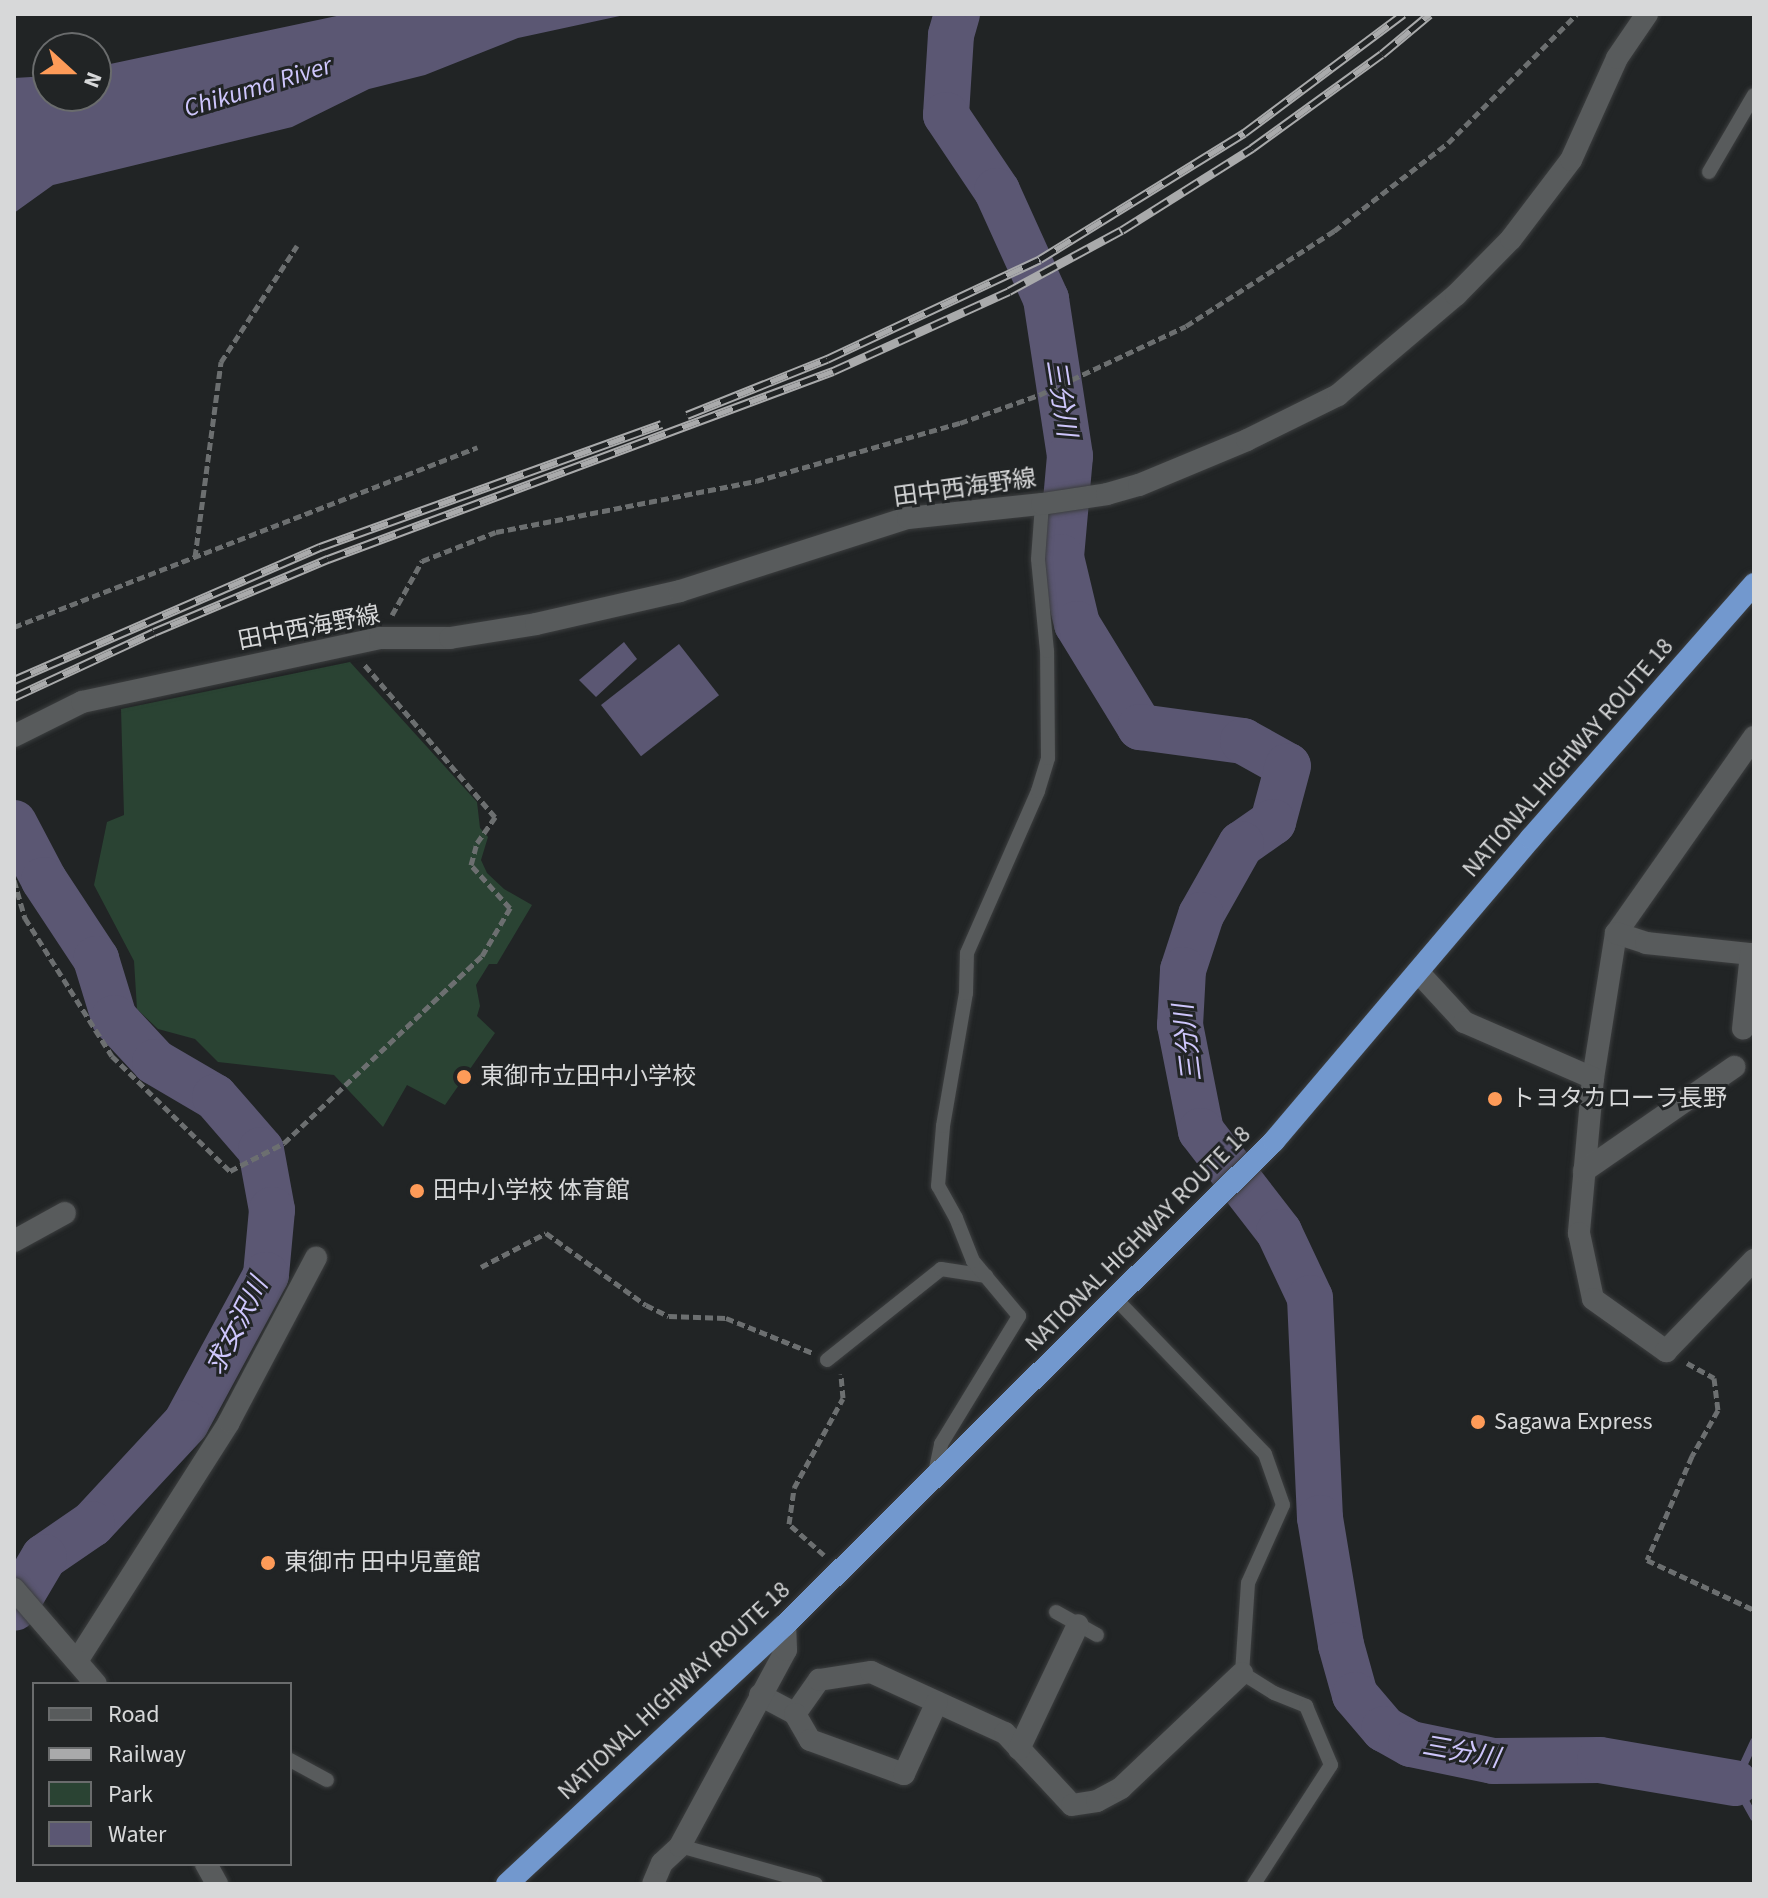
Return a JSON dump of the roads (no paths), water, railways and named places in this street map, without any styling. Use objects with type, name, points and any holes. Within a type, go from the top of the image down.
[{"type":"highway","name":"NATIONAL HIGHWAY ROUTE 18","points":[[507,1884],[785,1625],[1274,1141],[1541,827],[1754,584]]},
{"type":"street","name":"田中西海野線","points":[[14,736],[82,702],[380,638],[450,638],[536,624],[680,591],[908,518],[1042,504],[1139,485],[1247,440],[1338,395],[1456,295],[1511,239],[1571,160],[1617,58],[1647,14]]},
{"type":"street","points":[[1754,737],[1616,933],[1593,1078],[1579,1233],[1593,1299],[1666,1351],[1754,1260]]},
{"type":"street","points":[[1616,933],[1646,943],[1751,954],[1743,1029]]},
{"type":"street","points":[[1419,973],[1464,1022],[1593,1078]]},
{"type":"street","points":[[1584,1171],[1734,1067]]},
{"type":"street","points":[[14,1241],[65,1213]]},
{"type":"street","points":[[77,1661],[229,1422],[316,1258]]},
{"type":"street","points":[[14,1589],[94,1682]]},
{"type":"street","points":[[653,1884],[662,1863],[680,1846],[786,1650],[785,1625]]},
{"type":"street","points":[[1019,1749],[1088,1630]]},
{"type":"street","points":[[795,1714],[819,1680],[871,1672],[1005,1733],[1072,1805],[1097,1801],[1121,1788],[1242,1673]]},
{"type":"street","points":[[760,1695],[795,1714],[810,1740],[904,1774],[937,1702]]},
{"type":"street","points":[[207,1866],[217,1884]]},
{"type":"lane","points":[[1709,172],[1754,95]]},
{"type":"lane","points":[[934,1478],[941,1444],[1019,1316],[973,1261],[956,1218],[938,1186],[943,1126],[966,993],[967,953],[1038,791],[1048,758],[1047,651],[1038,559],[1042,504]]},
{"type":"lane","points":[[827,1360],[941,1269],[986,1276]]},
{"type":"lane","points":[[1115,1298],[1265,1454],[1283,1505],[1248,1583],[1242,1673],[1274,1693],[1306,1706],[1331,1765],[1254,1884]]},
{"type":"lane","points":[[1056,1612],[1088,1630]]},
{"type":"lane","points":[[292,1761],[327,1780]]},
{"type":"lane","points":[[680,1846],[816,1884]]},
{"type":"water","name":"Chikuma River","points":[[346,14],[629,14],[518,38],[425,75],[369,89],[292,127],[53,185],[14,213],[14,78],[32,77],[32,112],[112,112],[112,64]]},
{"type":"water","points":[[624,642],[637,659],[596,697],[579,680]]},
{"type":"water","points":[[679,644],[719,695],[641,756],[601,705]]},
{"type":"waterway","name":"三分川","points":[[957,14],[951,35],[946,115],[997,191],[1046,299],[1070,456],[1061,557],[1077,624],[1140,727],[1243,741],[1288,766],[1273,822],[1241,844],[1201,915],[1183,970],[1180,1025],[1201,1131],[1279,1232],[1310,1298],[1320,1518],[1341,1645],[1355,1695],[1384,1729],[1411,1744],[1493,1761],[1600,1760],[1735,1783]]},
{"type":"waterway","name":"求女沢川","points":[[14,823],[44,880],[96,959],[114,1018],[155,1062],[215,1097],[261,1150],[272,1210],[266,1275],[186,1423],[92,1524],[44,1557],[14,1608]]},
{"type":"waterway","name":"三分川","points":[[1754,1742],[1735,1783],[1754,1817]]},
{"type":"railway","points":[[687,415],[827,359],[1040,259],[1244,133],[1403,14]]},
{"type":"railway","points":[[14,697],[154,632],[328,559],[833,371],[1009,291],[1122,230],[1252,148],[1382,54],[1430,14]]},
{"type":"railway","points":[[14,680],[320,547],[661,424]]},
{"type":"place","name":"東御市立田中小学校","points":[[464,1077]]},
{"type":"place","name":"トヨタカローラ長野","points":[[1495,1099]]},
{"type":"place","name":"田中小学校 体育館","points":[[417,1191]]},
{"type":"place","name":"Sagawa Express","points":[[1478,1422]]},
{"type":"place","name":"東御市 田中児童館","points":[[268,1563]]}]
